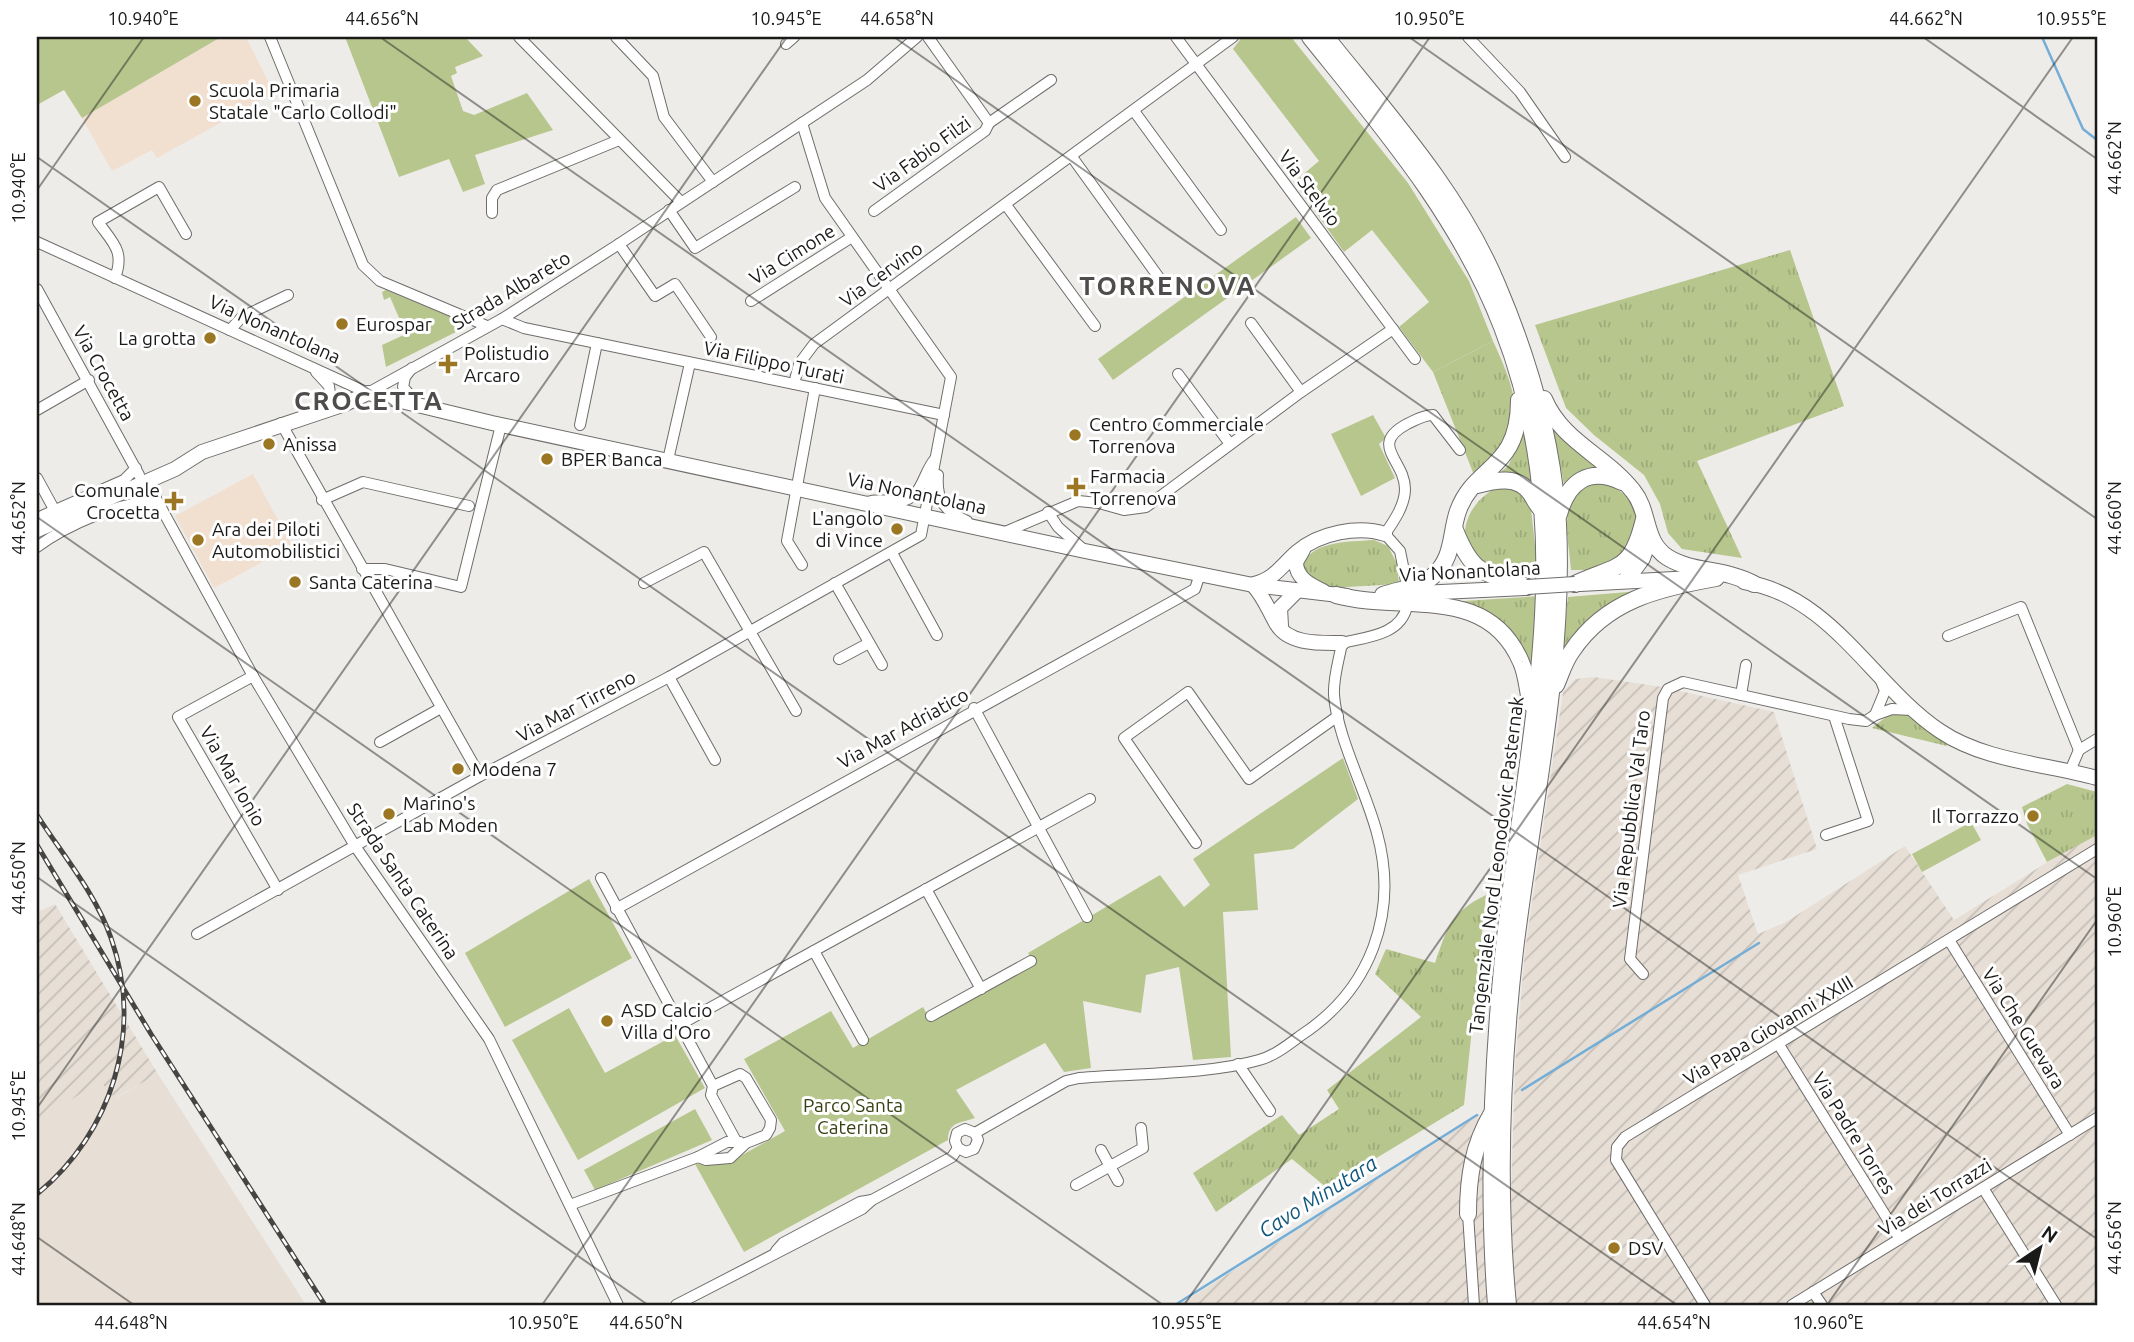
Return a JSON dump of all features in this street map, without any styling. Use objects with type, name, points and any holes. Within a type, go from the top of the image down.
[{"type":"highway","points":[[1310,37],[1437,201],[1478,273],[1501,324],[1519,380],[1551,516]]},
{"type":"highway","points":[[1326,37],[1450,197],[1496,281],[1526,360],[1559,426],[1627,485],[1638,499],[1659,551],[1689,567],[1734,573],[1754,584]]},
{"type":"highway","points":[[1526,360],[1544,428],[1551,516]]},
{"type":"highway","points":[[1383,595],[1417,586],[1433,576],[1447,558],[1458,511],[1477,485],[1499,463],[1514,438],[1519,409],[1519,380]]},
{"type":"highway","points":[[1551,516],[1567,491],[1583,477],[1603,475],[1627,485]]},
{"type":"highway","points":[[1477,485],[1501,479],[1513,481],[1531,494],[1551,516]]},
{"type":"highway","name":"Tangenziale Nord Leonodovic Pasternak","points":[[1496,1305],[1493,1111],[1503,956],[1534,715],[1551,516]]},
{"type":"highway","name":"Tangenziale Nord Leonodovic Pasternak","points":[[1508,1305],[1504,1138],[1508,1053],[1515,952],[1558,619],[1551,516]]},
{"type":"highway","points":[[1626,580],[1642,558],[1647,525]]},
{"type":"highway","points":[[1575,584],[1606,574],[1624,563],[1647,525]]},
{"type":"highway","points":[[1455,530],[1464,553],[1476,567],[1494,577],[1527,587]]},
{"type":"highway","points":[[1548,704],[1570,653],[1606,615],[1645,593],[1716,578]]},
{"type":"highway","points":[[1333,595],[1364,603],[1428,603],[1474,612],[1504,634],[1515,650],[1522,665],[1534,715]]},
{"type":"highway","points":[[1468,1214],[1472,1161],[1481,1132],[1493,1111]]},
{"type":"main road","name":"Via Nonantolana","points":[[368,393],[501,425],[925,514],[1084,551],[1296,592],[1383,595],[1626,580],[1716,578],[1754,584],[1788,598],[1824,621],[1912,710],[1941,732],[1972,747],[2097,778]]},
{"type":"main road","points":[[37,530],[116,493],[141,475],[368,393]]},
{"type":"main road","points":[[1342,643],[1316,643],[1285,634],[1253,585],[1272,578],[1306,546],[1327,536],[1366,529],[1385,534]]},
{"type":"main road","points":[[1306,546],[1296,562],[1297,571],[1310,584],[1333,595]]},
{"type":"main road","points":[[1285,634],[1279,621],[1280,608],[1296,592]]},
{"type":"street","points":[[270,37],[363,265],[380,281],[487,326]]},
{"type":"street","points":[[519,37],[681,202]]},
{"type":"street","points":[[616,37],[653,76],[664,117],[713,182]]},
{"type":"street","points":[[900,37],[908,46]]},
{"type":"street","name":"Strada Albareto","points":[[368,393],[502,318],[619,244],[867,80],[917,37]]},
{"type":"street","name":"Via Fabio Filzi","points":[[928,37],[989,123]]},
{"type":"street","name":"Via Stelvio","points":[[1176,37],[1415,359]]},
{"type":"street","name":"Via Cervino","points":[[794,384],[799,365],[814,344],[1233,37]]},
{"type":"street","points":[[1468,37],[1521,92],[1565,157]]},
{"type":"street","name":"Via Fabio Filzi","points":[[874,211],[985,131],[989,123],[1051,80]]},
{"type":"street","points":[[1134,111],[1221,230]]},
{"type":"street","name":"Via Cimone","points":[[802,123],[825,198],[949,370],[950,387],[925,514]]},
{"type":"street","points":[[492,213],[492,198],[497,190],[619,140]]},
{"type":"street","points":[[1072,156],[1160,279]]},
{"type":"street","points":[[114,278],[121,262],[120,254],[98,222],[159,187],[186,234]]},
{"type":"street","points":[[669,211],[695,248],[794,187]]},
{"type":"street","points":[[1006,205],[1095,326]]},
{"type":"street","name":"Via Cimone","points":[[751,301],[852,237]]},
{"type":"street","name":"Via Nonantolana","points":[[37,242],[368,393]]},
{"type":"street","points":[[619,244],[655,296],[675,284],[711,337]]},
{"type":"street","name":"Via Crocetta","points":[[37,289],[141,475]]},
{"type":"street","points":[[230,330],[242,317],[288,295]]},
{"type":"street","name":"Via Filippo Turati","points":[[502,318],[524,327],[944,415]]},
{"type":"street","points":[[1251,323],[1301,392]]},
{"type":"street","points":[[1005,532],[1048,512],[1088,501],[1124,510],[1146,507],[1301,392],[1393,329]]},
{"type":"street","points":[[580,425],[597,343]]},
{"type":"street","points":[[668,460],[690,363]]},
{"type":"street","points":[[414,366],[405,377],[403,387],[407,395],[423,407]]},
{"type":"street","points":[[306,417],[321,407],[330,394],[329,386],[312,367]]},
{"type":"street","points":[[1178,374],[1230,444]]},
{"type":"street","points":[[37,410],[89,380]]},
{"type":"street","points":[[802,565],[787,541],[794,487],[815,388]]},
{"type":"street","points":[[1385,534],[1395,520],[1405,494],[1402,474],[1388,445],[1396,430],[1425,415],[1433,415],[1460,450]]},
{"type":"street","points":[[281,423],[480,776]]},
{"type":"street","points":[[362,569],[385,569],[461,587],[501,425]]},
{"type":"street","name":"Via Cimone","points":[[867,502],[880,498],[900,501],[912,496],[919,490],[926,468],[935,459]]},
{"type":"street","name":"Via Cimone","points":[[935,459],[939,500],[949,512],[975,526]]},
{"type":"street","points":[[37,518],[141,475]]},
{"type":"street","name":"Strada Santa Caterina","points":[[141,475],[253,676],[355,846],[405,921],[482,1027],[618,1305]]},
{"type":"street","points":[[37,478],[55,510]]},
{"type":"street","points":[[322,500],[363,482],[469,506]]},
{"type":"street","points":[[37,547],[48,538],[104,513],[126,505],[157,502]]},
{"type":"street","points":[[1066,533],[1063,517],[1068,505]]},
{"type":"street","points":[[1048,512],[1084,551]]},
{"type":"street","name":"Via Mar Tirreno","points":[[197,934],[480,776],[669,677],[892,553],[921,535],[925,514]]},
{"type":"street","name":"Via Nonantolana","points":[[1385,534],[1400,551],[1406,580]]},
{"type":"street","points":[[644,583],[704,552],[796,711]]},
{"type":"street","points":[[892,553],[937,635]]},
{"type":"street","name":"Via Mar Adriatico","points":[[616,909],[974,708],[1195,589],[1200,574]]},
{"type":"street","points":[[835,583],[881,666]]},
{"type":"street","name":"Via Nonantolana","points":[[1342,643],[1393,629],[1402,622],[1407,606]]},
{"type":"street","points":[[1948,636],[2021,607],[2078,750]]},
{"type":"street","points":[[839,659],[869,643]]},
{"type":"street","points":[[676,1305],[774,1253],[783,1243],[952,1157],[958,1149],[954,1141],[957,1133],[965,1129],[975,1133],[1066,1081],[1079,1077],[1238,1064],[1275,1053],[1307,1032],[1335,1008],[1362,973],[1380,935],[1385,896],[1384,863],[1338,716],[1334,689],[1342,643]]},
{"type":"street","points":[[1741,695],[1746,665]]},
{"type":"street","points":[[1875,715],[1885,691],[1879,675]]},
{"type":"street","name":"Via Mar Ionio","points":[[253,676],[178,717],[278,890]]},
{"type":"street","points":[[669,677],[715,760]]},
{"type":"street","name":"Via Repubblica Val Taro","points":[[1643,974],[1630,959],[1663,698],[1668,689],[1683,682],[1866,721],[1892,709],[1912,710]]},
{"type":"street","points":[[1196,843],[1124,738],[1188,692],[1249,779],[1338,716]]},
{"type":"street","points":[[380,742],[441,708]]},
{"type":"street","points":[[974,708],[1087,917]]},
{"type":"street","points":[[1826,835],[1868,821],[1835,716]]},
{"type":"street","points":[[2070,771],[2078,750],[2097,739]]},
{"type":"street","points":[[679,1025],[1090,799]]},
{"type":"street","name":"Via Papa Giovanni XXIII","points":[[1705,1305],[1616,1160],[1617,1147],[1625,1137],[2097,849]]},
{"type":"street","points":[[601,878],[713,1086],[711,1095],[741,1142]]},
{"type":"street","points":[[926,889],[981,989]]},
{"type":"street","name":"Via Che Guevara","points":[[1949,940],[2070,1135]]},
{"type":"street","points":[[814,951],[863,1040]]},
{"type":"street","points":[[931,1016],[1031,961]]},
{"type":"street","name":"Via Padre Torres","points":[[1779,1045],[1900,1239]]},
{"type":"street","points":[[1238,1064],[1270,1111]]},
{"type":"street","points":[[570,1205],[698,1157],[706,1160],[730,1158],[741,1142],[766,1135],[771,1120],[746,1078],[740,1074],[713,1086]]},
{"type":"street","name":"Via dei Torrazzi","points":[[1792,1305],[2097,1118]]},
{"type":"street","points":[[1076,1185],[1143,1148],[1141,1128]]},
{"type":"street","points":[[1101,1150],[1118,1181]]},
{"type":"street","points":[[1983,1188],[2056,1305]]},
{"type":"street","points":[[1468,1214],[1474,1305]]},
{"type":"street","points":[[1813,1292],[1822,1305]]},
{"type":"shaded area","name":"Scuola Primaria Statale \"Carlo Collodi\"","points":[[221,37],[246,37],[274,93],[157,158],[152,150],[112,171],[82,118]]},
{"type":"shaded area","points":[[253,474],[292,546],[214,588],[175,516]]},
{"type":"shaded area","points":[[1594,677],[1662,687],[1774,712],[1817,849],[1738,875],[1758,934],[1786,922],[1905,846],[1954,920],[2080,842],[2097,835],[2097,1305],[1514,1305],[1510,1225],[1515,1065],[1525,950],[1563,692],[1575,679]]},
{"type":"shaded area","points":[[55,904],[158,1074],[115,1098],[100,1081],[37,1122],[37,912]]},
{"type":"shaded area","points":[[158,1074],[306,1305],[37,1305],[37,1122],[100,1080],[116,1098]]},
{"type":"shaded area","points":[[1479,1115],[1487,1115],[1489,1305],[1179,1305]]},
{"type":"green space","points":[[37,37],[221,37],[82,118],[64,90],[37,105]]},
{"type":"green space","points":[[345,37],[465,37],[483,56],[455,67],[457,73],[451,76],[463,111],[474,115],[527,93],[553,130],[475,155],[485,184],[463,192],[449,159],[399,177]]},
{"type":"green space","points":[[1242,37],[1291,37],[1408,183],[1469,281],[1493,341],[1433,372],[1399,327],[1429,302],[1372,230],[1344,252],[1294,182],[1319,161],[1233,49]]},
{"type":"green space","points":[[1296,217],[1311,238],[1113,380],[1098,359]]},
{"type":"green space","points":[[1790,250],[1844,406],[1697,461],[1742,558],[1682,549],[1668,533],[1660,504],[1644,475],[1594,435],[1566,408],[1535,325]]},
{"type":"green space","points":[[386,290],[456,319],[460,330],[386,367],[382,345],[406,334],[390,297],[384,300],[382,292]]},
{"type":"green space","points":[[1493,341],[1512,390],[1515,416],[1508,441],[1476,480],[1433,372]]},
{"type":"green space","points":[[1373,415],[1386,438],[1379,444],[1395,478],[1361,496],[1331,434]]},
{"type":"green space","points":[[1553,428],[1613,475],[1565,490]]},
{"type":"green space","points":[[1524,434],[1535,491],[1494,477],[1508,466]]},
{"type":"green space","points":[[1605,482],[1621,492],[1635,506],[1641,524],[1640,534],[1632,547],[1606,570],[1571,570],[1567,527],[1571,503],[1589,486]]},
{"type":"green space","points":[[1500,486],[1518,489],[1530,500],[1538,572],[1510,575],[1495,573],[1480,565],[1471,554],[1465,529],[1469,516],[1486,494]]},
{"type":"green space","points":[[1374,540],[1388,546],[1397,564],[1399,584],[1330,588],[1301,571],[1311,553],[1320,548]]},
{"type":"green space","points":[[1651,590],[1632,595],[1560,670],[1568,597]]},
{"type":"green space","points":[[1541,596],[1534,682],[1527,659],[1448,602]]},
{"type":"green space","points":[[1891,713],[1905,713],[1945,741],[1947,746],[1872,728]]},
{"type":"green space","name":"Parco Santa Caterina","points":[[1343,758],[1358,799],[1293,849],[1254,854],[1258,910],[1223,912],[1231,1057],[1193,1060],[1179,967],[1146,975],[1141,1013],[1083,1001],[1091,1068],[1064,1072],[1045,1043],[956,1090],[975,1118],[953,1126],[948,1140],[744,1252],[695,1164],[728,1163],[785,1131],[744,1059],[831,1011],[853,1048],[923,1007],[931,1021],[1035,964],[1028,953],[1160,875],[1184,907],[1210,885],[1193,859]]},
{"type":"green space","points":[[2067,784],[2097,792],[2097,835],[2047,862],[2027,824],[2022,807]]},
{"type":"green space","points":[[1971,822],[1981,840],[1922,872],[1912,854]]},
{"type":"green space","points":[[589,879],[632,958],[505,1027],[465,953]]},
{"type":"green space","points":[[1486,895],[1464,1105],[1327,1188],[1292,1159],[1216,1212],[1193,1173],[1282,1115],[1299,1135],[1339,1109],[1327,1090],[1421,1017],[1375,974],[1386,949],[1435,963],[1452,922],[1465,908]]},
{"type":"green space","points":[[569,1008],[605,1073],[675,1035],[705,1088],[578,1160],[512,1040]]},
{"type":"green space","points":[[695,1109],[712,1140],[595,1190],[584,1170]]},
{"type":"waterway","points":[[2042,37],[2083,129],[2097,140]]},
{"type":"waterway","name":"Cavo Minutara","points":[[1522,1090],[1759,943]]},
{"type":"waterway","name":"Cavo Minutara","points":[[1175,1305],[1477,1115]]},
{"type":"railway","points":[[37,815],[88,890],[105,922],[120,973],[124,1009],[122,1044],[102,1111],[85,1141],[63,1169],[37,1194]]},
{"type":"railway","points":[[37,845],[151,1034],[325,1305]]},
{"type":"place","name":"Scuola Primaria Statale \"Carlo Collodi\"","points":[[195,101]]},
{"type":"place","name":"Eurospar","points":[[342,324]]},
{"type":"place","name":"La grotta","points":[[210,338]]},
{"type":"place","name":"Polistudio Arcaro","points":[[448,364]]},
{"type":"place","name":"Centro Commerciale Torrenova","points":[[1075,435]]},
{"type":"place","name":"Anissa","points":[[269,444]]},
{"type":"place","name":"BPER Banca","points":[[547,459]]},
{"type":"place","name":"Farmacia Torrenova","points":[[1076,487]]},
{"type":"place","name":"Comunale Crocetta","points":[[174,501]]},
{"type":"place","name":"L'angolo di Vince","points":[[897,529]]},
{"type":"place","name":"Ara dei Piloti Automobilistici","points":[[198,540]]},
{"type":"place","name":"Santa Caterina","points":[[295,582]]},
{"type":"place","name":"Modena 7","points":[[458,769]]},
{"type":"place","name":"Marino's Lab Moden","points":[[389,814]]},
{"type":"place","name":"Il Torrazzo","points":[[2033,816]]},
{"type":"place","name":"ASD Calcio Villa d'Oro","points":[[607,1021]]},
{"type":"place","name":"DSV","points":[[1614,1248]]},
{"type":"district","name":"TORRENOVA","points":[[1168,286]]},
{"type":"district","name":"CROCETTA","points":[[369,401]]}]
